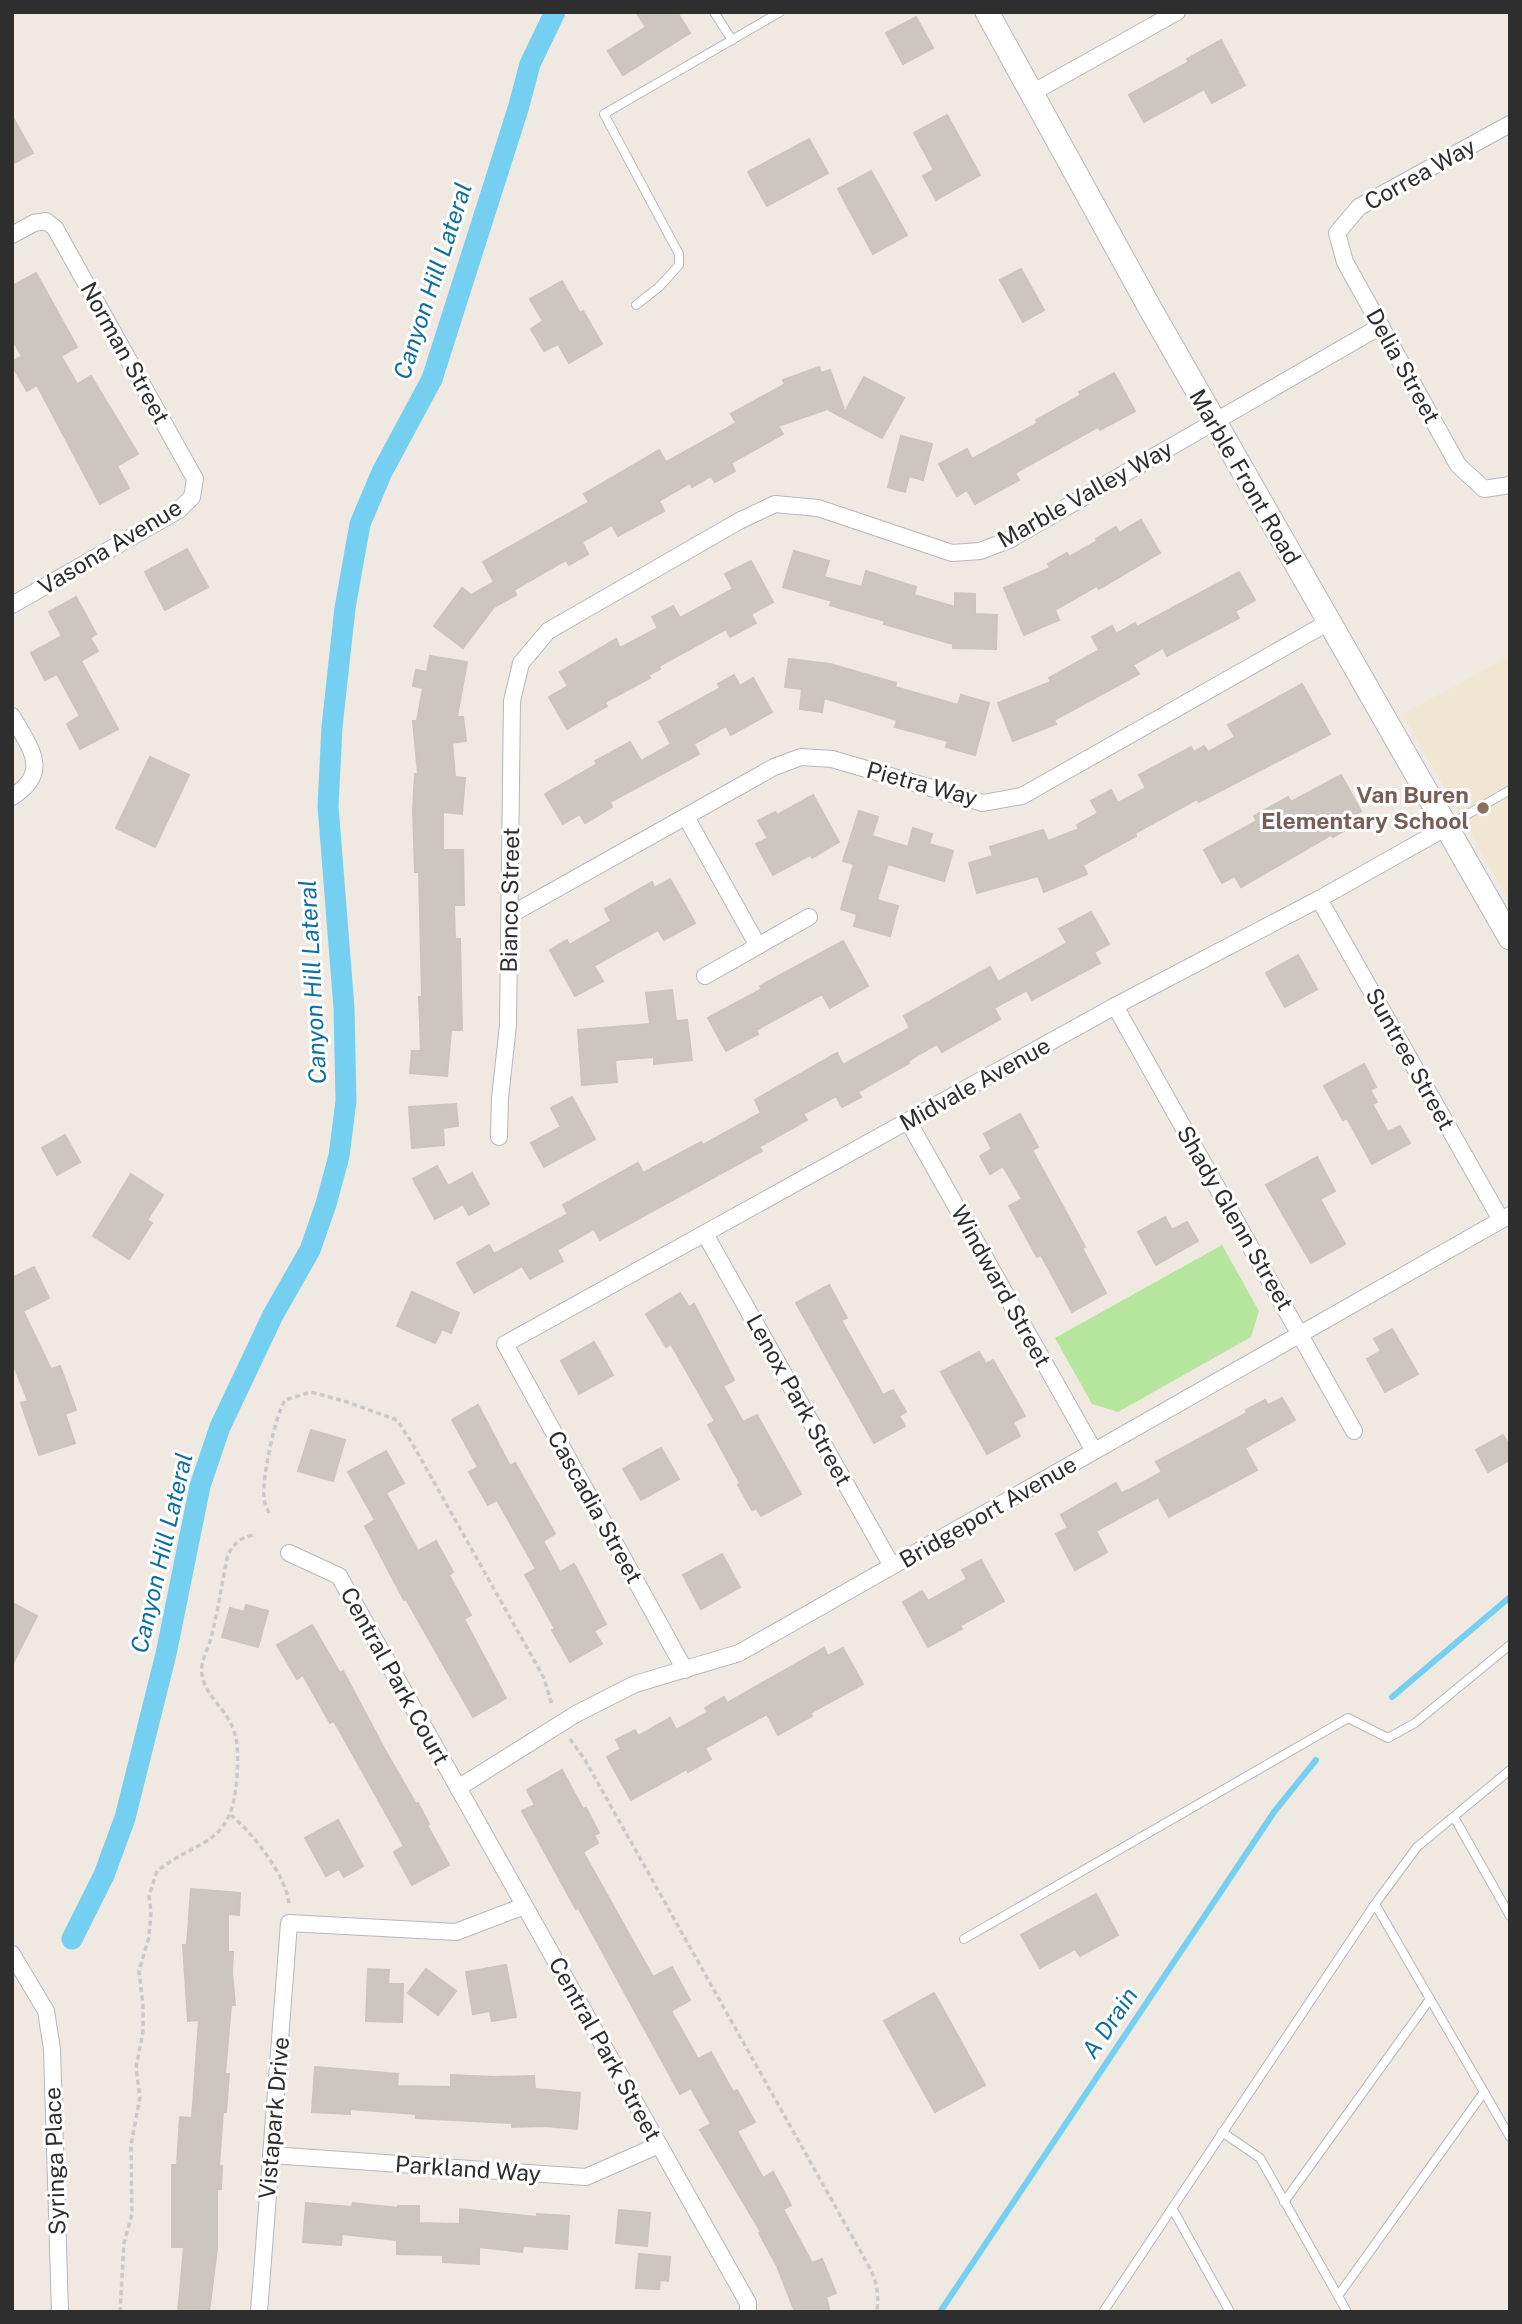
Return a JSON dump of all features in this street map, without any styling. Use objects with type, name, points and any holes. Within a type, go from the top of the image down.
[{"type":"street","name":"Marble Front Road","points":[[986,12],[1214,422],[1510,938]]},
{"type":"street","points":[[1030,94],[1177,12]]},
{"type":"street","name":"Correa Way","points":[[1337,233],[1359,206],[1510,124]]},
{"type":"street","name":"Norman Street","points":[[12,234],[34,223],[46,221],[55,228],[195,479]]},
{"type":"street","name":"Delia Street","points":[[1337,233],[1345,262],[1458,465],[1484,489],[1510,485]]},
{"type":"street","name":"Marble Valley Way","points":[[521,663],[548,631],[739,521],[775,504],[818,508],[952,553],[980,551],[1009,540],[1381,326]]},
{"type":"street","name":"Vasona Avenue","points":[[12,605],[179,510],[192,497],[195,479]]},
{"type":"street","name":"Pietra Way","points":[[510,915],[774,767],[801,757],[832,759],[983,803],[1021,796],[1329,622]]},
{"type":"street","name":"Bianco Street","points":[[499,1137],[500,1098],[508,1025],[512,701],[521,663]]},
{"type":"street","points":[[12,716],[30,747],[36,768],[32,782],[12,797]]},
{"type":"street","points":[[685,817],[758,946]]},
{"type":"street","name":"Midvale Avenue","points":[[505,1344],[1115,1006],[1320,899],[1447,827]]},
{"type":"street","name":"Suntree Street","points":[[1320,899],[1505,1217]]},
{"type":"street","points":[[705,976],[809,917]]},
{"type":"street","name":"Shady Glenn Street","points":[[1115,1006],[1354,1431]]},
{"type":"street","name":"Windward Street","points":[[908,1121],[1094,1451]]},
{"type":"street","name":"Bridgeport Avenue","points":[[458,1788],[576,1714],[635,1685],[739,1653],[1505,1217]]},
{"type":"street","name":"Lenox Park Street","points":[[705,1234],[892,1566]]},
{"type":"street","name":"Cascadia Street","points":[[505,1344],[685,1670]]},
{"type":"street","name":"Central Park Court","points":[[289,1553],[339,1576],[458,1788]]},
{"type":"street","name":"Central Park Street","points":[[458,1788],[748,2303],[748,2312]]},
{"type":"street","points":[[289,1923],[456,1932],[524,1906]]},
{"type":"street","name":"Vistapark Drive","points":[[259,2312],[289,1923]]},
{"type":"street","name":"Syringa Place","points":[[12,1954],[46,2011],[52,2049],[60,2312]]},
{"type":"street","name":"Parkland Way","points":[[271,2155],[586,2177],[659,2145]]},
{"type":"lane","points":[[714,12],[732,40]]},
{"type":"lane","points":[[636,305],[659,287],[679,265],[679,254],[604,114],[780,12]]},
{"type":"lane","points":[[1447,827],[1510,790]]},
{"type":"lane","points":[[964,1939],[1348,1717],[1388,1738],[1415,1723],[1510,1646]]},
{"type":"lane","points":[[1102,2312],[1375,1904],[1417,1847],[1510,1769]]},
{"type":"lane","points":[[1454,1817],[1510,1916]]},
{"type":"lane","points":[[1375,1904],[1510,2137]]},
{"type":"lane","points":[[1284,2202],[1430,1998]]},
{"type":"lane","points":[[1338,2296],[1484,2092]]},
{"type":"lane","points":[[1222,2133],[1260,2158],[1347,2312]]},
{"type":"lane","points":[[1172,2208],[1230,2312]]},
{"type":"path","points":[[269,1513],[263,1499],[265,1480],[278,1411],[285,1400],[312,1392],[397,1420],[544,1678],[552,1705]]},
{"type":"path","points":[[120,2312],[124,2243],[132,2214],[131,2145],[140,2097],[136,2068],[143,2006],[139,1971],[149,1937],[149,1896],[157,1871],[202,1846],[220,1830],[231,1815],[235,1798],[238,1748],[233,1727],[204,1684],[201,1669],[211,1638],[228,1554],[234,1544],[243,1537],[253,1535]]},
{"type":"path","points":[[570,1739],[585,1760],[877,2280],[877,2312]]},
{"type":"path","points":[[231,1815],[247,1828],[279,1878],[289,1898],[289,1923]]},
{"type":"shaded area","name":"Van Buren Elementary School","points":[[1510,656],[1510,902],[1403,714]]},
{"type":"green space","points":[[1222,1245],[1259,1311],[1251,1337],[1118,1412],[1092,1404],[1055,1338]]},
{"type":"building","points":[[636,12],[677,12],[690,33],[623,75],[608,51],[646,27]]},
{"type":"building","points":[[916,17],[933,48],[903,64],[886,33]]},
{"type":"building","points":[[1221,40],[1245,85],[1212,103],[1204,89],[1144,122],[1129,95],[1189,62],[1187,59]]},
{"type":"building","points":[[947,115],[980,175],[936,200],[923,176],[934,170],[914,133]]},
{"type":"building","points":[[12,116],[33,153],[12,164]]},
{"type":"building","points":[[809,139],[828,173],[767,206],[748,172]]},
{"type":"building","points":[[871,171],[907,235],[873,254],[838,189]]},
{"type":"building","points":[[1021,269],[1044,310],[1023,322],[1000,280]]},
{"type":"building","points":[[36,273],[77,347],[61,356],[77,384],[91,376],[138,454],[117,466],[129,488],[100,504],[37,385],[27,391],[12,365],[12,362],[22,356],[12,339],[12,286]]},
{"type":"building","points":[[562,281],[602,344],[569,363],[558,344],[544,351],[531,329],[543,321],[530,299]]},
{"type":"building","points":[[819,367],[821,373],[830,370],[845,412],[864,377],[904,398],[882,438],[827,409],[778,426],[783,434],[731,463],[735,471],[715,482],[711,476],[692,487],[690,483],[659,501],[664,511],[618,536],[612,525],[582,542],[588,554],[569,565],[566,560],[514,590],[516,595],[494,607],[463,648],[434,626],[462,588],[471,595],[494,582],[483,562],[589,502],[584,494],[659,450],[666,462],[736,423],[731,414],[785,384],[783,380]]},
{"type":"building","points":[[1114,373],[1135,411],[1100,430],[1098,427],[1015,473],[1019,480],[975,504],[967,490],[957,496],[939,464],[967,449],[972,459],[1038,423],[1036,420]]},
{"type":"building","points":[[901,436],[932,444],[923,480],[909,476],[905,492],[888,487]]},
{"type":"building","points":[[1141,520],[1160,553],[1099,589],[1097,586],[1055,610],[1059,620],[1024,635],[1004,588],[1050,568],[1048,564],[1067,553],[1069,557],[1116,527],[1119,533]]},
{"type":"building","points":[[187,549],[208,587],[165,610],[145,572]]},
{"type":"building","points":[[794,551],[829,561],[824,577],[862,587],[866,571],[916,587],[914,595],[955,607],[955,593],[975,594],[975,614],[997,615],[996,649],[953,648],[953,644],[884,624],[885,621],[830,605],[832,601],[783,587]]},
{"type":"building","points":[[751,561],[773,602],[751,614],[756,623],[730,637],[726,629],[659,666],[660,669],[648,675],[650,678],[605,702],[607,706],[567,729],[549,697],[568,686],[560,672],[616,639],[620,648],[658,628],[652,617],[673,606],[680,618],[733,589],[725,574]]},
{"type":"building","points":[[1239,572],[1255,600],[1235,611],[1239,618],[1167,656],[1163,648],[1133,665],[1139,674],[1054,720],[1056,724],[1013,741],[998,703],[1051,682],[1049,678],[1099,650],[1092,637],[1112,626],[1116,634],[1135,623],[1137,627]]},
{"type":"building","points":[[76,597],[96,634],[90,638],[98,651],[81,661],[118,729],[80,749],[67,724],[80,716],[57,674],[45,680],[31,653],[62,636],[49,612]]},
{"type":"building","points":[[430,656],[467,662],[457,717],[463,717],[466,741],[452,743],[455,777],[465,778],[462,814],[443,812],[443,850],[463,850],[464,905],[454,905],[455,939],[460,939],[462,1030],[451,1030],[447,1076],[410,1073],[412,1051],[421,1051],[419,997],[422,997],[419,872],[415,872],[413,810],[415,774],[418,774],[413,721],[417,721],[423,688],[413,686],[416,670],[427,672]]},
{"type":"building","points":[[789,659],[830,664],[958,705],[961,695],[989,703],[975,755],[946,747],[948,741],[895,727],[897,720],[824,698],[822,712],[800,709],[802,689],[785,687]]},
{"type":"building","points":[[734,675],[740,686],[753,678],[772,712],[731,735],[726,726],[694,744],[699,754],[610,802],[612,807],[585,823],[580,814],[563,824],[545,794],[630,742],[641,761],[671,744],[659,722],[720,688],[718,684]]},
{"type":"building","points":[[1302,684],[1330,734],[1199,802],[1197,799],[1135,833],[1136,836],[1083,865],[1087,874],[1044,892],[1038,876],[977,893],[969,863],[993,856],[990,847],[1043,830],[1048,841],[1079,829],[1077,825],[1098,813],[1091,801],[1111,790],[1118,803],[1146,788],[1139,775],[1191,747],[1194,752],[1204,746],[1208,752],[1235,737],[1228,725]]},
{"type":"building","points":[[150,757],[189,775],[155,847],[116,828]]},
{"type":"building","points":[[1341,775],[1361,811],[1346,819],[1351,827],[1333,837],[1331,835],[1241,887],[1235,876],[1222,883],[1204,850],[1257,821],[1254,816],[1288,797],[1291,802]]},
{"type":"building","points":[[813,795],[839,842],[812,858],[810,855],[773,875],[756,844],[768,838],[758,821],[775,812],[777,815]]},
{"type":"building","points":[[859,811],[878,817],[872,836],[908,847],[913,828],[932,834],[929,844],[953,851],[944,881],[888,864],[877,900],[898,906],[890,936],[854,926],[857,914],[841,909],[854,864],[843,861]]},
{"type":"building","points":[[670,879],[695,923],[664,940],[658,930],[594,966],[603,981],[575,996],[550,950],[567,940],[569,945],[611,921],[605,909],[652,882],[654,888]]},
{"type":"building","points":[[1091,912],[1109,944],[1094,952],[1100,963],[1032,1000],[1027,990],[994,1008],[1000,1019],[942,1052],[937,1044],[858,1092],[861,1097],[842,1107],[836,1096],[803,1114],[807,1120],[759,1147],[762,1151],[600,1240],[594,1229],[557,1250],[563,1261],[530,1279],[522,1266],[474,1293],[457,1263],[489,1245],[494,1254],[568,1214],[563,1205],[638,1163],[643,1173],[701,1142],[703,1145],[761,1113],[755,1100],[837,1053],[843,1065],[910,1028],[904,1016],[990,967],[998,982],[1067,943],[1059,929]]},
{"type":"building","points":[[843,941],[868,986],[830,1008],[822,994],[756,1030],[758,1034],[726,1051],[708,1018]]},
{"type":"building","points":[[1298,955],[1317,989],[1285,1007],[1266,973]]},
{"type":"building","points":[[672,990],[676,1021],[687,1020],[692,1060],[654,1064],[654,1057],[615,1060],[617,1082],[582,1085],[578,1030],[650,1024],[646,993]]},
{"type":"building","points":[[1364,1064],[1376,1087],[1370,1090],[1377,1102],[1372,1104],[1388,1132],[1400,1126],[1410,1143],[1372,1164],[1347,1118],[1343,1120],[1324,1086]]},
{"type":"building","points":[[572,1097],[595,1139],[544,1167],[531,1143],[561,1127],[551,1108]]},
{"type":"building","points":[[456,1104],[458,1126],[443,1128],[444,1145],[412,1148],[409,1107]]},
{"type":"building","points":[[1020,1114],[1038,1147],[1032,1150],[1085,1247],[1082,1248],[1106,1293],[1072,1312],[1041,1255],[1037,1257],[1009,1206],[1022,1199],[1003,1166],[990,1174],[980,1156],[992,1149],[984,1134]]},
{"type":"building","points":[[65,1135],[80,1162],[57,1175],[42,1148]]},
{"type":"building","points":[[1317,1157],[1335,1191],[1320,1199],[1345,1244],[1311,1263],[1266,1185]]},
{"type":"building","points":[[437,1166],[448,1186],[472,1173],[489,1204],[469,1215],[463,1204],[435,1219],[413,1179]]},
{"type":"building","points":[[131,1174],[163,1195],[147,1220],[152,1223],[129,1259],[93,1236]]},
{"type":"building","points":[[1165,1217],[1172,1230],[1187,1222],[1198,1241],[1156,1265],[1138,1232]]},
{"type":"building","points":[[34,1267],[49,1298],[23,1311],[51,1369],[60,1366],[76,1410],[65,1414],[75,1443],[39,1455],[21,1403],[28,1401],[12,1361],[12,1278]]},
{"type":"building","points":[[829,1285],[847,1318],[841,1320],[883,1395],[893,1390],[906,1412],[899,1416],[905,1426],[874,1443],[796,1303]]},
{"type":"building","points":[[412,1292],[459,1313],[451,1333],[442,1329],[435,1343],[397,1326]]},
{"type":"building","points":[[680,1293],[689,1307],[694,1304],[734,1380],[723,1386],[743,1422],[757,1415],[801,1494],[761,1516],[756,1508],[752,1510],[708,1425],[715,1421],[671,1344],[666,1347],[646,1314]]},
{"type":"building","points":[[1392,1329],[1418,1374],[1385,1392],[1367,1359],[1381,1351],[1374,1339]]},
{"type":"building","points":[[594,1342],[613,1375],[579,1394],[561,1361]]},
{"type":"building","points":[[979,1352],[986,1364],[993,1360],[1025,1416],[1013,1422],[1020,1436],[987,1454],[941,1372]]},
{"type":"building","points":[[1282,1398],[1295,1420],[1245,1448],[1257,1470],[1169,1517],[1158,1497],[1096,1531],[1107,1552],[1075,1570],[1056,1534],[1068,1528],[1061,1515],[1116,1483],[1121,1493],[1133,1488],[1162,1472],[1156,1462],[1247,1413],[1246,1410],[1265,1400],[1268,1405]]},
{"type":"building","points":[[478,1405],[510,1466],[515,1463],[555,1534],[543,1541],[560,1572],[574,1564],[606,1624],[594,1631],[602,1644],[570,1662],[525,1575],[536,1569],[497,1500],[488,1505],[469,1472],[478,1467],[452,1420]]},
{"type":"building","points":[[311,1430],[345,1440],[333,1481],[298,1471]]},
{"type":"building","points":[[1503,1435],[1510,1447],[1510,1460],[1488,1472],[1476,1450]]},
{"type":"building","points":[[661,1448],[679,1479],[641,1500],[623,1469]]},
{"type":"building","points":[[386,1451],[404,1483],[386,1493],[418,1551],[436,1541],[453,1572],[449,1575],[471,1615],[464,1619],[506,1698],[473,1717],[406,1599],[404,1600],[365,1526],[375,1520],[348,1472]]},
{"type":"building","points":[[722,1554],[740,1587],[701,1609],[683,1575]]},
{"type":"building","points":[[981,1560],[1004,1601],[960,1626],[962,1629],[928,1647],[903,1602],[922,1591],[928,1601],[967,1579],[962,1570]]},
{"type":"building","points":[[12,1603],[37,1616],[12,1665]]},
{"type":"building","points":[[246,1605],[268,1611],[258,1647],[222,1637],[230,1608],[244,1612]]},
{"type":"building","points":[[312,1625],[340,1673],[343,1671],[386,1752],[416,1804],[418,1803],[449,1865],[412,1885],[394,1852],[404,1846],[356,1760],[334,1721],[330,1723],[303,1675],[297,1679],[277,1645]]},
{"type":"building","points":[[824,1648],[828,1656],[843,1648],[863,1684],[810,1713],[812,1716],[778,1735],[767,1714],[705,1748],[711,1759],[631,1800],[607,1757],[621,1749],[616,1740],[635,1730],[638,1736],[670,1718],[676,1730],[708,1712],[705,1708],[724,1697],[727,1703]]},
{"type":"building","points":[[562,1770],[599,1833],[594,1835],[598,1843],[583,1852],[653,1977],[672,1967],[690,2000],[671,2011],[698,2059],[711,2052],[733,2092],[737,2090],[755,2122],[737,2131],[763,2178],[773,2172],[791,2205],[783,2209],[812,2263],[822,2259],[836,2293],[826,2297],[830,2312],[795,2312],[777,2266],[759,2233],[761,2232],[700,2130],[711,2124],[691,2088],[680,2094],[522,1811],[535,1805],[527,1790]]},
{"type":"building","points":[[338,1820],[363,1866],[344,1877],[339,1869],[326,1876],[305,1838]]},
{"type":"building","points":[[191,1889],[240,1893],[239,1915],[228,1914],[228,1952],[233,1952],[235,2005],[231,2005],[225,2074],[229,2074],[226,2112],[223,2112],[219,2166],[222,2166],[221,2189],[217,2189],[217,2249],[209,2312],[178,2312],[184,2247],[172,2247],[172,2165],[177,2165],[180,2117],[192,2118],[199,2020],[188,2021],[183,1945],[187,1945]]},
{"type":"building","points":[[1096,1894],[1118,1935],[1080,1956],[1075,1949],[1040,1968],[1021,1935]]},
{"type":"building","points":[[506,1965],[516,2017],[492,2021],[490,2011],[473,2014],[466,1972]]},
{"type":"building","points":[[368,1969],[389,1970],[388,1984],[403,1984],[402,2022],[366,2021]]},
{"type":"building","points":[[426,1969],[456,1991],[438,2015],[408,1993]]},
{"type":"building","points":[[934,1993],[985,2085],[935,2112],[884,2021]]},
{"type":"building","points":[[315,2067],[398,2074],[397,2086],[451,2087],[451,2075],[534,2076],[535,2089],[580,2093],[577,2129],[512,2127],[512,2123],[416,2118],[416,2114],[350,2109],[350,2114],[312,2112]]},
{"type":"building","points":[[306,2203],[352,2207],[353,2203],[398,2208],[419,2206],[419,2223],[460,2224],[460,2209],[537,2217],[537,2214],[569,2216],[567,2249],[523,2246],[522,2252],[479,2247],[479,2264],[443,2262],[443,2255],[397,2254],[397,2240],[342,2234],[341,2245],[303,2242]]},
{"type":"building","points":[[619,2210],[650,2213],[647,2246],[616,2243]]},
{"type":"building","points":[[639,2254],[670,2257],[668,2281],[660,2280],[659,2289],[636,2288]]},
{"type":"waterway","name":"Canyon Hill Lateral","points":[[72,1939],[104,1875],[125,1818],[166,1654],[200,1486],[220,1427],[273,1315],[310,1250],[339,1156],[346,1101],[344,1008],[328,806],[332,727],[345,608],[360,524],[382,472],[432,379],[530,64],[555,12]]},
{"type":"waterway","name":"A Drain","points":[[1392,1697],[1510,1597]]},
{"type":"waterway","name":"A Drain","points":[[940,2312],[1274,1812],[1316,1760]]},
{"type":"place","name":"Van Buren Elementary School","points":[[1483,808]]}]
